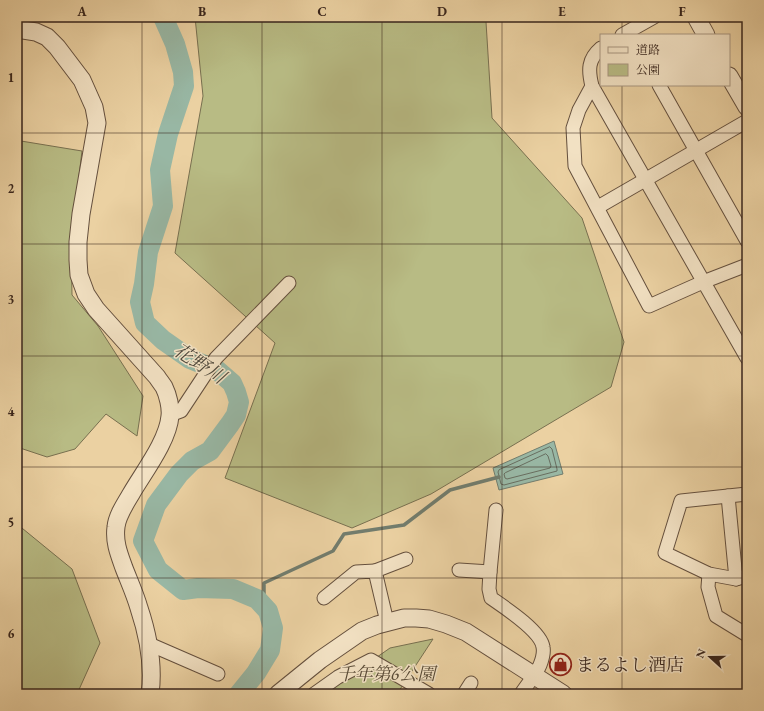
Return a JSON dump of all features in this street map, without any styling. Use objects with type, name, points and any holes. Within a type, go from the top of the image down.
[{"type":"street","points":[[627,34],[654,17]]},
{"type":"street","points":[[696,17],[705,34]]},
{"type":"street","points":[[17,29],[36,32],[46,37],[57,47],[82,80],[94,107],[97,123],[81,214],[78,242],[79,275],[86,294],[96,309],[157,377],[164,387],[168,400],[170,415],[168,430],[160,446],[126,501],[116,526],[115,537],[117,548],[139,608],[149,644],[152,678],[150,694]]},
{"type":"street","points":[[600,49],[596,52],[590,63],[589,74],[592,86],[747,358]]},
{"type":"street","points":[[730,78],[747,107]]},
{"type":"street","points":[[592,86],[578,110],[572,128],[576,166],[649,306],[703,282],[747,265]]},
{"type":"street","points":[[660,86],[747,241]]},
{"type":"street","points":[[598,207],[747,122]]},
{"type":"street","points":[[170,415],[181,411],[216,358],[289,283]]},
{"type":"street","points":[[734,335],[747,334]]},
{"type":"street","points":[[728,496],[741,577],[709,574],[665,553],[681,501],[728,496],[747,494]]},
{"type":"street","points":[[496,510],[489,589],[491,598],[536,633],[543,646],[540,666],[521,694]]},
{"type":"street","points":[[324,598],[356,572],[375,571],[406,559]]},
{"type":"street","points":[[459,570],[490,572]]},
{"type":"street","points":[[375,571],[387,622]]},
{"type":"street","points":[[709,574],[708,587],[716,616],[747,635]]},
{"type":"street","points":[[278,694],[320,660],[362,631],[387,622],[404,618],[429,619],[466,632],[562,694]]},
{"type":"street","points":[[149,644],[218,674]]},
{"type":"street","points":[[314,694],[338,677],[371,660],[429,694]]},
{"type":"street","points":[[464,694],[471,683]]},
{"type":"green space","points":[[195,17],[490,17],[486,22],[492,118],[582,218],[624,342],[611,387],[431,494],[352,528],[225,478],[275,343],[175,253],[203,96]]},
{"type":"green space","points":[[21,141],[82,151],[71,242],[72,295],[98,326],[143,396],[137,436],[106,414],[75,449],[47,457],[17,447],[17,147]]},
{"type":"green space","points":[[17,524],[72,569],[100,643],[77,694],[17,694]]},
{"type":"green space","name":"千年第6公園","points":[[433,639],[397,694],[324,694],[390,648]]},
{"type":"water","points":[[554,441],[563,474],[499,490],[493,468]]},
{"type":"waterway","name":"花野川","points":[[163,17],[175,44],[183,72],[184,86],[168,134],[160,170],[163,206],[148,252],[140,302],[145,323],[163,340],[190,359],[217,370],[232,383],[239,402],[236,415],[210,451],[192,461],[179,474],[156,505],[143,541],[158,570],[183,590],[198,588],[233,589],[257,599],[268,611],[273,628],[270,650],[256,673],[239,694]]},
{"type":"waterway","points":[[264,606],[264,583],[333,551],[344,534],[404,525],[450,490],[499,477]]},
{"type":"place","name":"まるよし酒店","points":[[560,665]]}]
